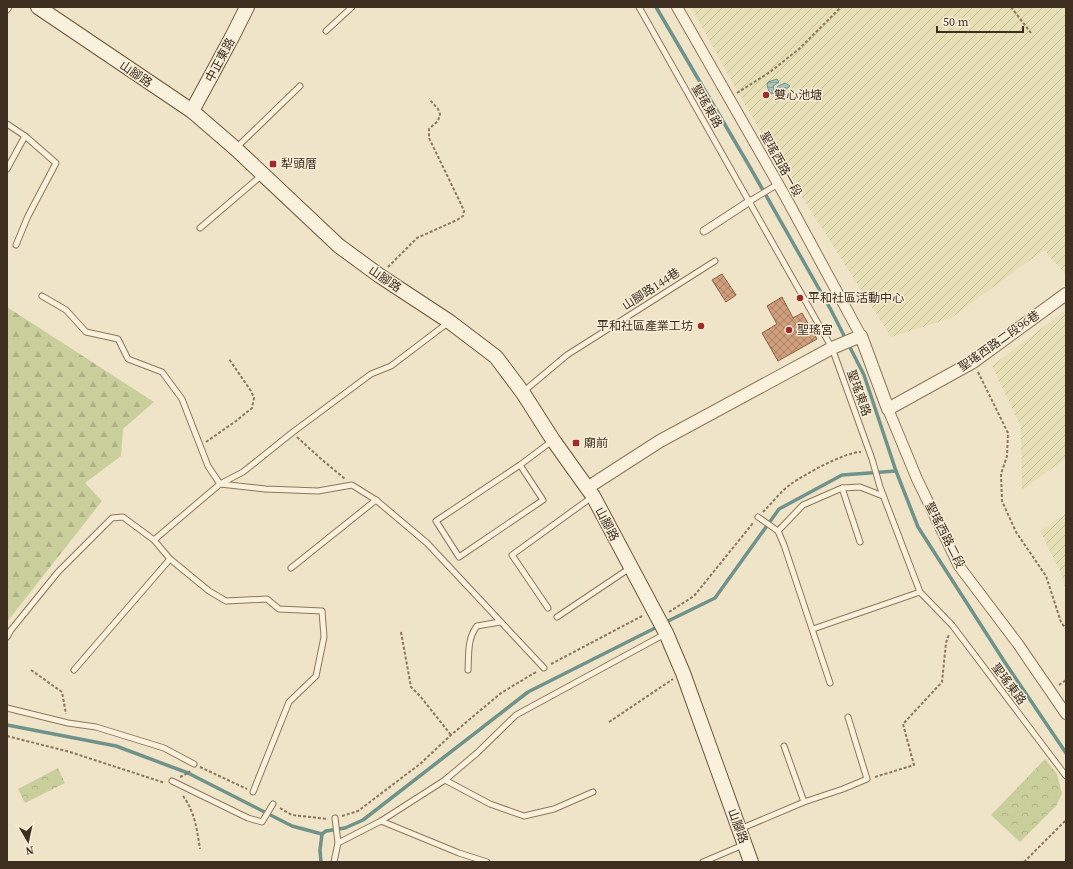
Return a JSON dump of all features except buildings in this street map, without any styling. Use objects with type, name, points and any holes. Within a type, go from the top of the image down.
[{"type":"main road","name":"山腳路","points":[[38,7],[192,111],[236,149],[339,246],[380,276],[450,322],[496,357],[590,492],[666,633],[683,673],[751,862]]},
{"type":"main road","name":"中正東路","points":[[192,111],[247,7]]},
{"type":"street","name":"聖瑤西路一段","points":[[677,7],[778,184],[861,336]]},
{"type":"street","points":[[704,231],[750,201]]},
{"type":"street","name":"聖瑤西路二段96巷","points":[[888,409],[973,362],[1066,294]]},
{"type":"street","points":[[590,492],[660,441],[834,347],[861,336]]},
{"type":"street","name":"聖瑤西路二段","points":[[861,336],[888,409],[917,479],[959,566],[1018,644],[1066,714]]},
{"type":"lane","points":[[326,31],[352,7]]},
{"type":"lane","name":"聖瑤東路","points":[[639,7],[834,347],[870,452],[883,496],[920,592],[952,625],[1066,776]]},
{"type":"lane","points":[[236,149],[300,86]]},
{"type":"lane","points":[[7,124],[25,136],[56,163],[28,216],[16,245]]},
{"type":"lane","points":[[7,169],[25,136]]},
{"type":"lane","points":[[200,228],[263,174]]},
{"type":"lane","points":[[750,201],[778,184]]},
{"type":"lane","name":"山腳路144巷","points":[[522,393],[567,355],[714,261]]},
{"type":"lane","points":[[42,296],[66,310],[86,332],[118,339],[128,359],[162,372],[182,399],[208,466],[220,484],[265,489],[318,491],[352,485],[376,500],[427,544],[544,668]]},
{"type":"lane","points":[[154,540],[220,484],[243,472],[370,374],[391,366],[450,322]]},
{"type":"lane","points":[[520,465],[543,500],[459,557],[436,521],[520,465],[553,440]]},
{"type":"lane","points":[[778,531],[802,505],[842,488],[860,487],[883,496]]},
{"type":"lane","points":[[842,488],[860,542]]},
{"type":"lane","points":[[548,608],[512,555],[590,492]]},
{"type":"lane","points":[[291,568],[376,500]]},
{"type":"lane","points":[[7,637],[58,572],[112,518],[123,517],[154,540],[170,559],[209,591],[226,601],[267,599],[279,609],[322,611],[324,637],[316,676],[289,702],[253,792]]},
{"type":"lane","points":[[758,517],[778,531],[830,683]]},
{"type":"lane","points":[[74,670],[170,559]]},
{"type":"lane","points":[[557,617],[630,568]]},
{"type":"lane","points":[[812,629],[920,592]]},
{"type":"lane","points":[[468,670],[472,633],[477,626],[500,622]]},
{"type":"lane","points":[[338,843],[381,821],[445,780],[477,753],[516,715],[605,668],[666,633]]},
{"type":"lane","points":[[7,708],[68,723],[96,727],[164,748],[194,764]]},
{"type":"lane","points":[[739,830],[804,802],[867,779],[848,717]]},
{"type":"lane","points":[[784,746],[804,802]]},
{"type":"lane","points":[[445,780],[490,804],[524,816],[554,809],[593,792]]},
{"type":"lane","points":[[172,781],[248,818],[262,822],[273,804]]},
{"type":"lane","points":[[334,862],[338,843],[335,818]]},
{"type":"lane","points":[[381,821],[458,853],[487,862]]},
{"type":"lane","points":[[703,862],[744,844]]},
{"type":"path","points":[[729,98],[770,72],[798,49],[841,7]]},
{"type":"path","points":[[1011,7],[1031,33]]},
{"type":"path","points":[[380,276],[417,238],[463,216],[464,211],[461,204],[429,138],[429,130],[438,121],[440,114],[438,109],[429,99]]},
{"type":"path","points":[[200,446],[252,408],[254,398],[251,391],[230,359]]},
{"type":"path","points":[[973,362],[1008,433],[1007,456],[1001,474],[1002,501],[1016,532],[1046,576],[1061,622],[1066,629]]},
{"type":"path","points":[[293,432],[320,458],[352,485]]},
{"type":"path","points":[[273,804],[292,815],[335,818],[358,811],[420,764],[451,735],[501,693],[544,668],[655,614],[669,612],[694,596],[758,517],[790,484],[855,452],[870,452]]},
{"type":"path","points":[[867,779],[914,765],[903,724],[942,682],[946,643],[952,625]]},
{"type":"path","points":[[401,632],[411,687],[451,735]]},
{"type":"path","points":[[30,670],[62,692],[68,723]]},
{"type":"path","points":[[609,722],[683,673]]},
{"type":"path","points":[[7,736],[70,752],[164,783],[171,788]]},
{"type":"path","points":[[164,783],[172,781],[188,773],[194,764],[253,792]]},
{"type":"path","points":[[177,792],[184,796],[192,809],[200,849]]},
{"type":"path","points":[[1024,862],[1066,820]]},
{"type":"shaded area","points":[[691,7],[1066,7],[1066,275],[1044,250],[951,318],[891,337],[761,132]]},
{"type":"shaded area","points":[[1066,310],[1066,458],[1022,490],[1021,427],[992,366]]},
{"type":"shaded area","points":[[1066,513],[1066,591],[1060,571],[1040,531]]},
{"type":"green space","points":[[7,307],[154,402],[123,429],[121,456],[85,483],[102,501],[7,622]]},
{"type":"green space","points":[[1045,759],[1057,774],[1062,794],[1056,806],[1020,842],[991,815]]},
{"type":"green space","points":[[58,768],[65,783],[25,803],[18,789]]},
{"type":"water","points":[[777,79],[779,82],[773,86],[775,93],[771,94],[767,85],[768,82]]},
{"type":"water","points":[[785,83],[790,86],[785,90],[788,93],[787,97],[780,95],[776,89],[778,86]]},
{"type":"waterway","points":[[656,7],[751,169],[831,310],[864,375],[896,471],[918,527],[1004,661],[1066,753]]},
{"type":"waterway","points":[[664,623],[715,598],[779,509],[842,475],[896,471]]},
{"type":"waterway","points":[[7,725],[116,746],[188,773],[292,826],[322,834],[326,831],[345,828],[363,820],[528,692],[659,626]]},
{"type":"waterway","points":[[321,862],[320,850],[322,834]]},
{"type":"place","name":"雙心池塘","points":[[766,95]]},
{"type":"place","name":"犁頭厝","points":[[273,164]]},
{"type":"place","name":"平和社區活動中心","points":[[800,298]]},
{"type":"place","name":"平和社區產業工坊","points":[[701,326]]},
{"type":"place","name":"聖瑤宮","points":[[789,330]]},
{"type":"place","name":"廟前","points":[[576,443]]}]
